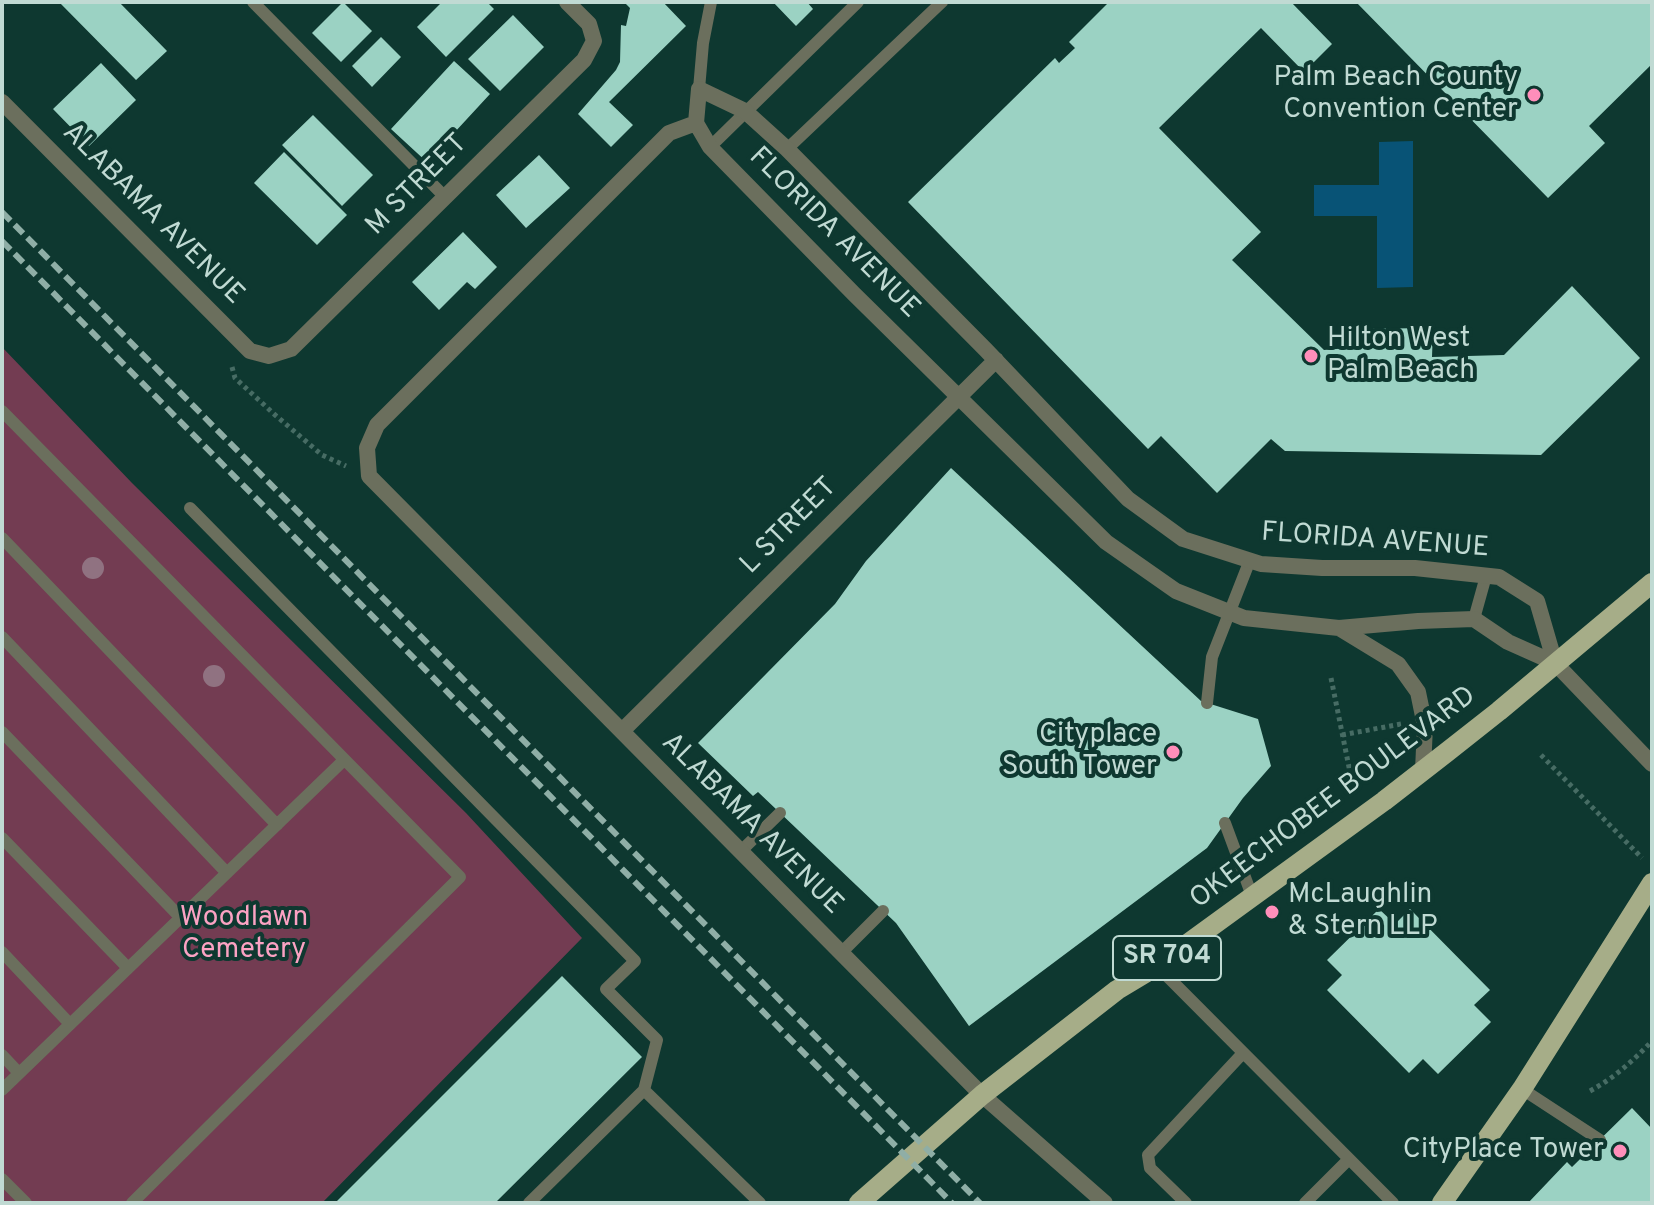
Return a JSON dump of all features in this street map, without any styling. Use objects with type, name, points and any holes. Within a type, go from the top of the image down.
[{"type":"main road","name":"OKEECHOBEE BOULEVARD","points":[[859,1203],[982,1095],[1117,990],[1157,966],[1423,770],[1652,583]]},
{"type":"main road","points":[[1442,1203],[1522,1089],[1652,883]]},
{"type":"street","name":"M STREET","points":[[269,356],[291,349],[584,60],[594,41],[589,24],[567,2]]},
{"type":"street","name":"FLORIDA AVENUE","points":[[699,89],[745,111],[787,149],[996,360],[1128,499],[1183,539],[1261,564],[1322,568],[1415,568],[1499,577],[1537,601],[1555,663]]},
{"type":"street","points":[[369,476],[367,448],[377,425],[669,133],[696,123],[699,89]]},
{"type":"street","name":"ALABAMA AVENUE","points":[[2,102],[250,351],[269,356]]},
{"type":"street","name":"FLORIDA AVENUE","points":[[696,123],[710,147],[1106,542],[1176,591],[1244,618],[1339,628],[1474,619]]},
{"type":"street","name":"L STREET","points":[[622,731],[996,360]]},
{"type":"street","name":"ALABAMA AVENUE","points":[[369,476],[982,1095],[1105,1203]]},
{"type":"street","points":[[1474,619],[1508,642],[1555,663],[1652,764]]},
{"type":"street","points":[[1339,628],[1398,664],[1418,692],[1425,726],[1423,770]]},
{"type":"lane","points":[[253,2],[445,197]]},
{"type":"lane","points":[[699,89],[711,2]]},
{"type":"lane","points":[[710,147],[858,2]]},
{"type":"lane","points":[[787,149],[942,2]]},
{"type":"lane","points":[[2,411],[460,877],[132,1203]]},
{"type":"lane","points":[[190,508],[635,961],[606,989],[657,1040],[644,1090],[529,1203]]},
{"type":"lane","points":[[2,538],[277,825]]},
{"type":"lane","points":[[1207,703],[1212,657],[1250,560]]},
{"type":"lane","points":[[1474,619],[1486,576]]},
{"type":"lane","points":[[2,637],[227,873]]},
{"type":"lane","points":[[2,732],[181,918]]},
{"type":"lane","points":[[2,1090],[344,760]]},
{"type":"lane","points":[[741,851],[780,813]]},
{"type":"lane","points":[[1225,823],[1252,896]]},
{"type":"lane","points":[[2,838],[128,968]]},
{"type":"lane","points":[[841,953],[883,911]]},
{"type":"lane","points":[[2,952],[70,1024]]},
{"type":"lane","points":[[1157,966],[1393,1203]]},
{"type":"lane","points":[[1186,1203],[1150,1168],[1148,1155],[1243,1053]]},
{"type":"lane","points":[[2,1055],[19,1073]]},
{"type":"lane","points":[[1522,1089],[1600,1140]]},
{"type":"lane","points":[[644,1090],[760,1203]]},
{"type":"lane","points":[[1305,1203],[1349,1159]]},
{"type":"lane","points":[[2,1179],[26,1203]]},
{"type":"path","points":[[231,363],[235,378],[322,455],[369,476]]},
{"type":"path","points":[[1331,678],[1351,777]]},
{"type":"path","points":[[1342,735],[1401,724]]},
{"type":"path","points":[[1541,755],[1642,858]]},
{"type":"path","points":[[1590,1091],[1610,1080],[1652,1041]]},
{"type":"green space","name":"Woodlawn Cemetery","points":[[2,347],[132,483],[466,813],[582,938],[322,1203],[2,1203]]},
{"type":"water","points":[[1413,141],[1413,287],[1377,288],[1377,216],[1314,216],[1314,185],[1379,185],[1379,142]]},
{"type":"building","points":[[59,2],[119,2],[167,51],[136,80]]},
{"type":"building","points":[[343,2],[372,31],[341,62],[312,33]]},
{"type":"building","points":[[442,2],[487,2],[494,9],[446,57],[417,27]]},
{"type":"building","points":[[624,2],[663,2],[686,26],[609,102],[633,125],[611,147],[578,114],[620,62],[621,25],[626,26],[630,8]]},
{"type":"building","points":[[773,2],[807,2],[813,9],[796,26]]},
{"type":"building","points":[[1109,2],[1291,2],[1332,44],[1304,72],[1261,28],[1159,128],[1261,232],[1232,260],[1324,350],[1349,348],[1349,329],[1433,328],[1432,357],[1504,355],[1572,286],[1640,358],[1541,455],[1285,451],[1271,439],[1217,493],[1161,436],[1148,449],[908,202],[1055,58],[1059,63],[1075,48],[1069,42]]},
{"type":"building","name":"Palm Beach County Convention Center","points":[[1356,2],[1652,2],[1652,64],[1589,126],[1605,143],[1548,198]]},
{"type":"building","points":[[513,15],[544,47],[500,91],[468,59]]},
{"type":"building","points":[[381,37],[401,57],[372,87],[352,66]]},
{"type":"building","points":[[454,61],[490,94],[429,164],[391,129]]},
{"type":"building","points":[[101,63],[136,100],[89,146],[53,109]]},
{"type":"building","points":[[313,115],[373,175],[342,206],[282,145]]},
{"type":"building","points":[[284,152],[347,215],[317,245],[254,183]]},
{"type":"building","points":[[539,155],[570,188],[526,228],[496,195]]},
{"type":"building","points":[[463,232],[497,267],[475,289],[467,282],[439,310],[412,282]]},
{"type":"building","name":"Cityplace South Tower","points":[[951,468],[1201,701],[1258,719],[1271,766],[1207,848],[969,1026],[896,923],[758,792],[753,796],[698,743],[835,604],[866,561]]},
{"type":"building","points":[[1379,909],[1395,924],[1410,909],[1490,990],[1474,1005],[1491,1022],[1438,1074],[1423,1059],[1409,1073],[1327,990],[1342,975],[1327,960]]},
{"type":"building","points":[[562,976],[642,1057],[495,1203],[335,1203]]},
{"type":"building","name":"CityPlace Tower","points":[[1632,1108],[1652,1129],[1652,1203],[1528,1203],[1567,1162],[1572,1167]]},
{"type":"railway","points":[[2,212],[980,1203]]},
{"type":"railway","points":[[2,241],[952,1203]]},
{"type":"place","name":"Palm Beach County Convention Center","points":[[1534,95]]},
{"type":"place","name":"Hilton West Palm Beach","points":[[1311,356]]},
{"type":"place","name":"Cityplace South Tower","points":[[1173,752]]},
{"type":"place","name":"McLaughlin & Stern LLP","points":[[1272,912]]},
{"type":"place","name":"CityPlace Tower","points":[[1620,1151]]}]
